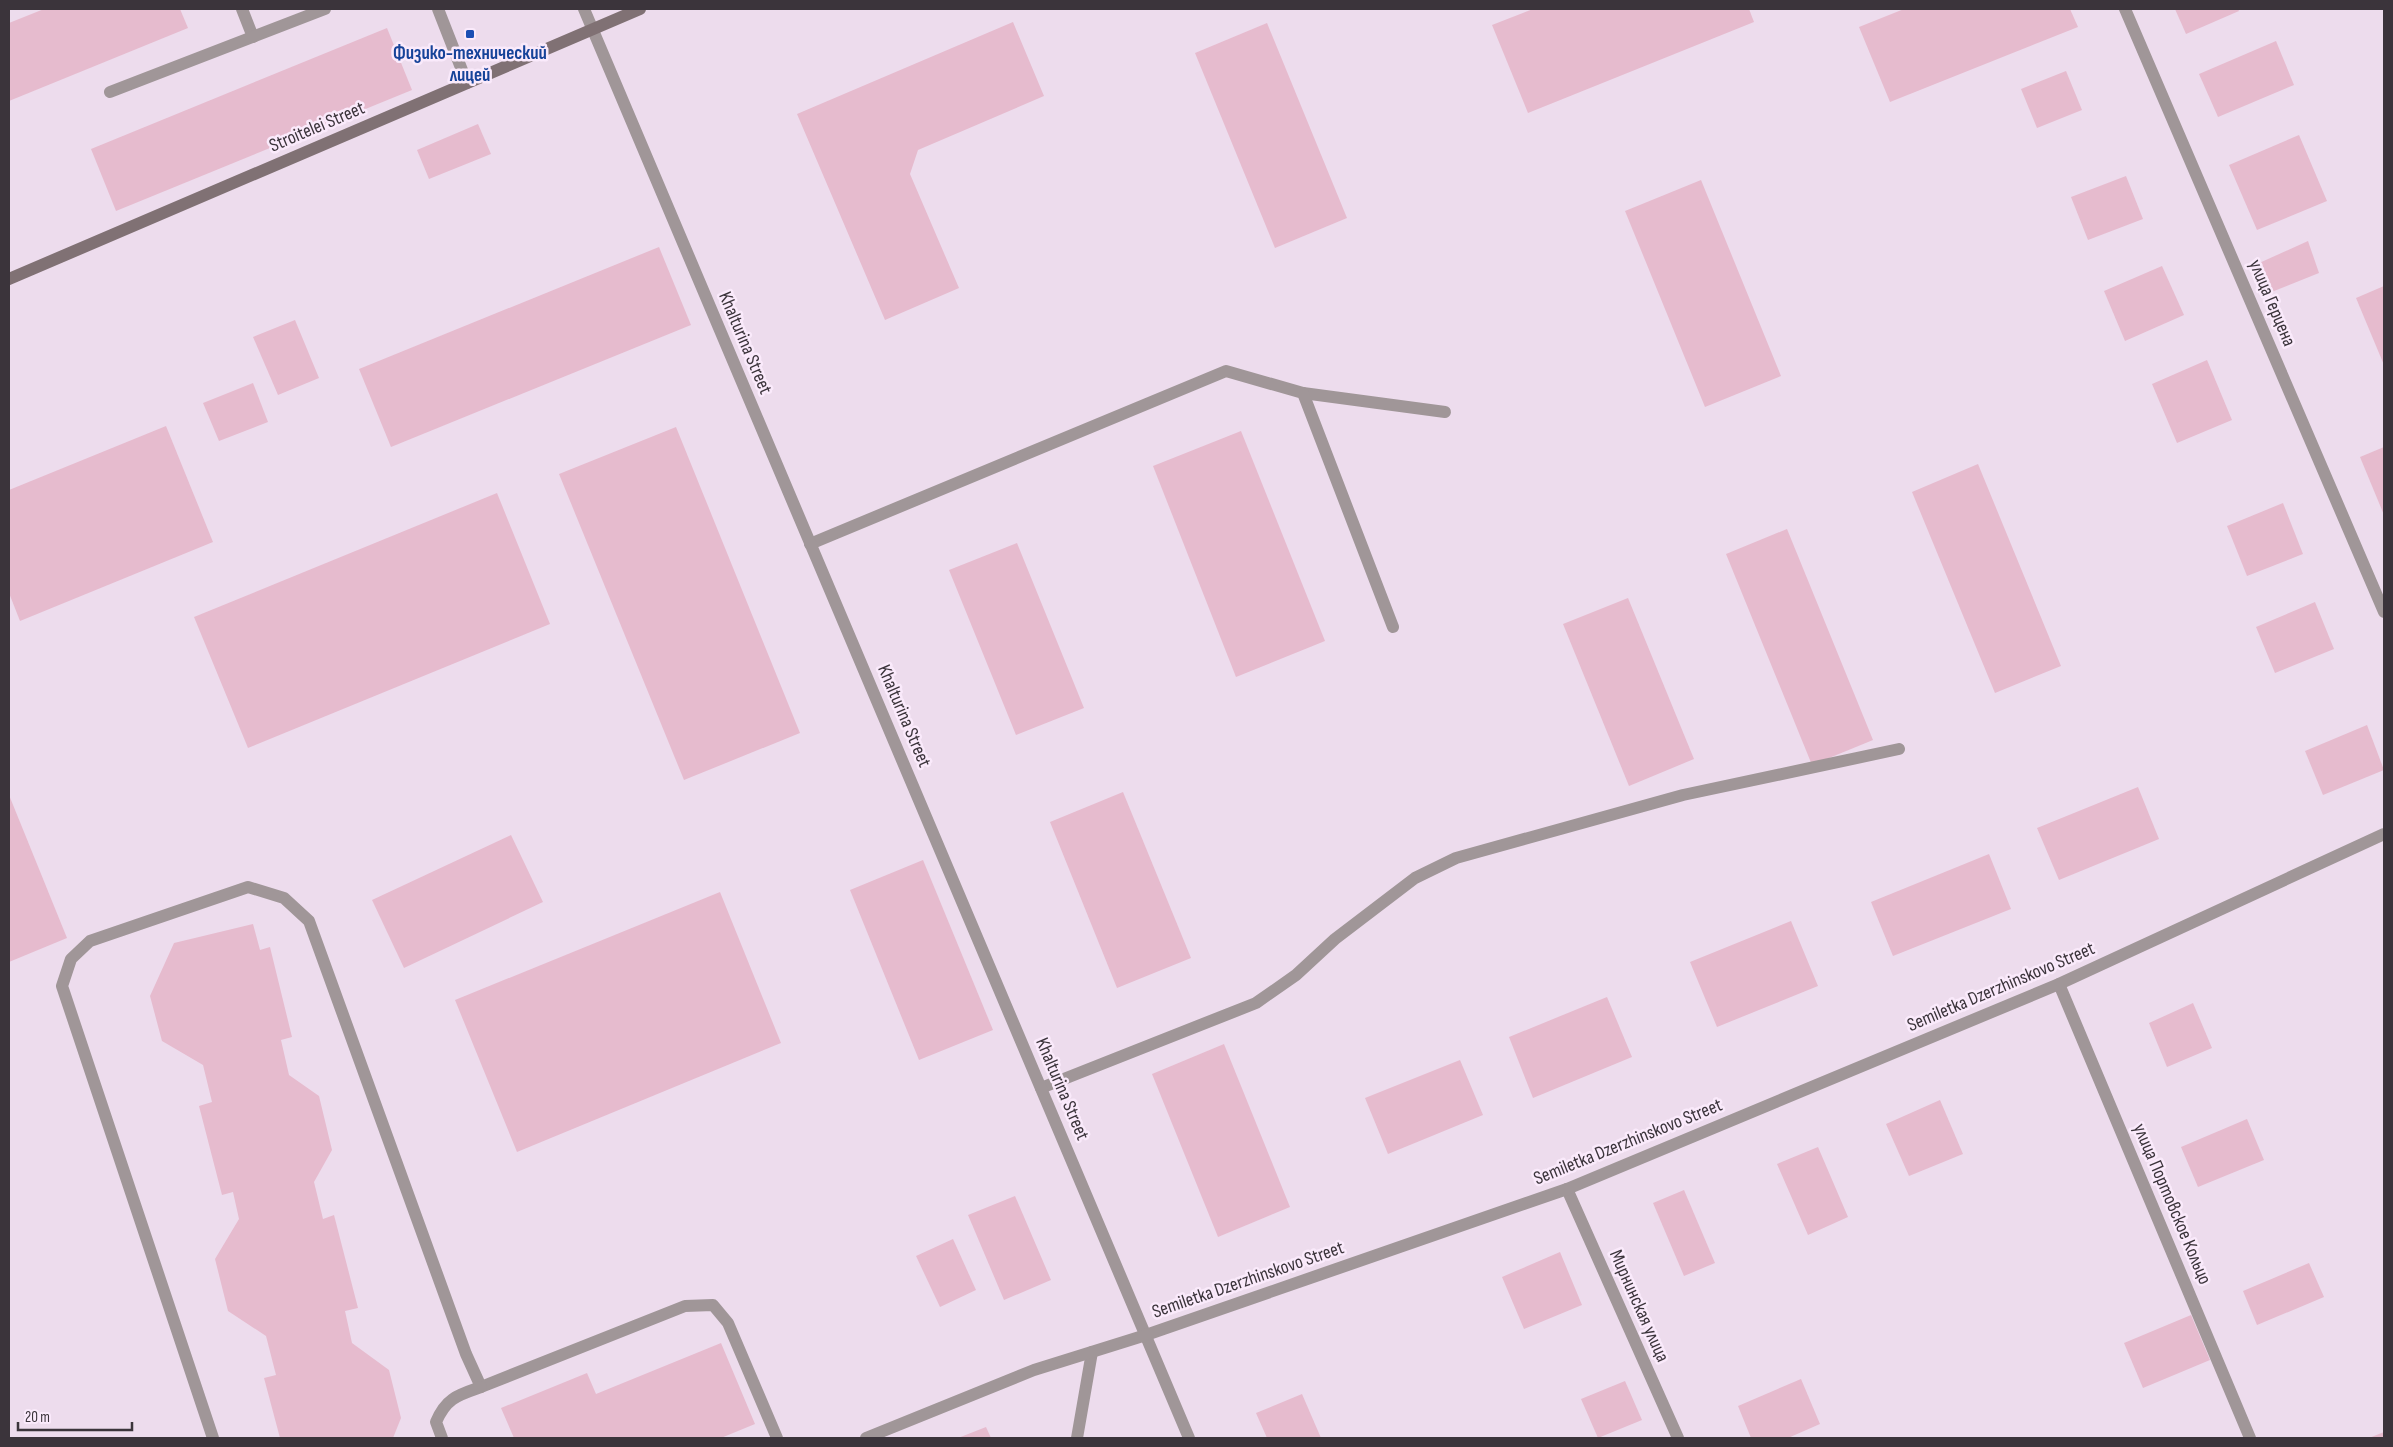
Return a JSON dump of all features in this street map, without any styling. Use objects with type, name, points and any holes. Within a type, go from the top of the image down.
[{"type":"main road","name":"Stroitelei Street","points":[[9,279],[591,28],[640,9]]},
{"type":"street","points":[[242,9],[253,37]]},
{"type":"street","points":[[110,92],[325,9]]},
{"type":"street","points":[[438,9],[467,83]]},
{"type":"street","name":"Khalturina Street","points":[[584,9],[1189,1438]]},
{"type":"street","name":"улица Герцена","points":[[2125,9],[2384,612]]},
{"type":"street","points":[[810,544],[1226,371],[1303,393],[1445,412]]},
{"type":"street","points":[[1303,393],[1393,627]]},
{"type":"street","points":[[1041,1088],[1256,1004],[1296,975],[1335,939],[1415,878],[1456,858],[1683,795],[1899,749]]},
{"type":"street","name":"Semiletka Dzerzhinskovo Street","points":[[866,1438],[1034,1370],[1146,1335],[1566,1189],[2060,984],[2384,834]]},
{"type":"street","points":[[213,1438],[62,986],[71,959],[90,941],[248,887],[284,898],[309,921],[466,1354],[481,1387]]},
{"type":"street","name":"улица Портовское Кольцо","points":[[2060,984],[2250,1438]]},
{"type":"street","name":"Мирнинская улица","points":[[1566,1189],[1678,1438]]},
{"type":"street","points":[[442,1438],[436,1422],[442,1408],[456,1396],[686,1306],[713,1305],[728,1323],[777,1438]]},
{"type":"street","points":[[1077,1438],[1092,1352]]},
{"type":"building","points":[[44,9],[180,9],[188,28],[9,101],[9,23]]},
{"type":"building","points":[[1533,9],[1749,9],[1754,22],[1528,113],[1492,25]]},
{"type":"building","points":[[1904,9],[2070,9],[2078,27],[1890,102],[1859,27]]},
{"type":"building","points":[[2175,9],[2238,9],[2239,11],[2186,34]]},
{"type":"building","points":[[1013,22],[1044,96],[918,150],[910,174],[959,288],[885,320],[797,114]]},
{"type":"building","points":[[1267,23],[1347,218],[1275,248],[1195,53]]},
{"type":"building","points":[[387,28],[412,90],[116,211],[91,149]]},
{"type":"building","points":[[2276,41],[2294,85],[2218,117],[2199,74]]},
{"type":"building","points":[[2066,71],[2082,110],[2037,128],[2021,89]]},
{"type":"building","points":[[478,124],[491,154],[429,179],[417,150]]},
{"type":"building","points":[[2299,135],[2327,201],[2257,230],[2229,165]]},
{"type":"building","points":[[2126,176],[2143,219],[2088,240],[2071,197]]},
{"type":"building","points":[[1701,180],[1781,376],[1705,407],[1625,211]]},
{"type":"building","points":[[2308,241],[2319,273],[2269,293],[2257,264]]},
{"type":"building","points":[[659,247],[691,325],[391,447],[359,369]]},
{"type":"building","points":[[2162,266],[2184,315],[2125,341],[2104,291]]},
{"type":"building","points":[[2384,286],[2384,365],[2356,298]]},
{"type":"building","points":[[295,320],[319,378],[278,395],[253,337]]},
{"type":"building","points":[[2207,360],[2232,420],[2177,443],[2152,384]]},
{"type":"building","points":[[253,383],[268,422],[219,441],[203,403]]},
{"type":"building","points":[[166,426],[213,542],[20,621],[9,593],[9,490]]},
{"type":"building","points":[[676,427],[800,733],[684,780],[559,474]]},
{"type":"building","points":[[1241,431],[1325,641],[1236,677],[1153,466]]},
{"type":"building","points":[[2384,447],[2384,515],[2360,457]]},
{"type":"building","points":[[1978,464],[2061,666],[1995,693],[1912,492]]},
{"type":"building","points":[[497,493],[550,624],[248,748],[194,617]]},
{"type":"building","points":[[2283,503],[2303,554],[2247,576],[2227,526]]},
{"type":"building","points":[[1787,529],[1873,740],[1812,765],[1726,554]]},
{"type":"building","points":[[1017,543],[1084,708],[1016,735],[949,570]]},
{"type":"building","points":[[1628,598],[1694,759],[1629,786],[1563,624]]},
{"type":"building","points":[[2315,602],[2334,649],[2275,673],[2256,627]]},
{"type":"building","points":[[2367,725],[2384,770],[2323,795],[2305,751]]},
{"type":"building","points":[[2138,787],[2159,839],[2059,880],[2037,828]]},
{"type":"building","points":[[1123,792],[1191,958],[1117,988],[1050,822]]},
{"type":"building","points":[[9,795],[67,938],[9,962]]},
{"type":"building","points":[[511,835],[543,902],[404,968],[372,900]]},
{"type":"building","points":[[1989,854],[2011,909],[1893,956],[1871,902]]},
{"type":"building","points":[[923,860],[993,1030],[919,1060],[850,890]]},
{"type":"building","points":[[720,892],[781,1043],[517,1152],[455,1000]]},
{"type":"building","points":[[1791,921],[1818,986],[1717,1027],[1690,962]]},
{"type":"building","points":[[253,924],[260,950],[270,947],[292,1037],[281,1040],[289,1075],[319,1096],[332,1150],[314,1182],[323,1219],[334,1215],[358,1308],[345,1311],[352,1343],[389,1370],[401,1418],[393,1438],[280,1438],[264,1378],[276,1375],[266,1336],[228,1311],[215,1259],[239,1219],[233,1192],[222,1195],[199,1106],[212,1102],[203,1065],[162,1041],[150,996],[174,943]]},
{"type":"building","points":[[1607,997],[1632,1057],[1533,1098],[1509,1037]]},
{"type":"building","points":[[2193,1003],[2212,1048],[2167,1067],[2149,1023]]},
{"type":"building","points":[[1224,1044],[1290,1207],[1218,1237],[1152,1074]]},
{"type":"building","points":[[1460,1060],[1483,1115],[1388,1154],[1365,1098]]},
{"type":"building","points":[[1940,1100],[1963,1154],[1909,1176],[1886,1124]]},
{"type":"building","points":[[2247,1119],[2264,1160],[2198,1187],[2181,1147]]},
{"type":"building","points":[[1818,1147],[1848,1217],[1808,1235],[1777,1164]]},
{"type":"building","points":[[1684,1190],[1715,1263],[1684,1276],[1653,1203]]},
{"type":"building","points":[[1015,1196],[1051,1280],[1004,1300],[968,1215]]},
{"type":"building","points":[[953,1239],[976,1290],[940,1307],[916,1256]]},
{"type":"building","points":[[1560,1252],[1582,1305],[1524,1329],[1502,1277]]},
{"type":"building","points":[[2309,1263],[2324,1297],[2257,1325],[2243,1291]]},
{"type":"building","points":[[2191,1315],[2210,1360],[2143,1388],[2124,1343]]},
{"type":"building","points":[[721,1343],[755,1424],[721,1438],[514,1438],[501,1408],[587,1373],[596,1394]]},
{"type":"building","points":[[1801,1379],[1820,1424],[1788,1438],[1751,1438],[1738,1406]]},
{"type":"building","points":[[1625,1381],[1642,1420],[1598,1438],[1581,1399]]},
{"type":"building","points":[[1302,1394],[1321,1438],[1267,1438],[1256,1413]]},
{"type":"building","points":[[986,1427],[991,1438],[958,1438]]},
{"type":"building","points":[[2384,1432],[2384,1438],[2369,1438]]},
{"type":"place","name":"Физико-технический лицей","points":[[470,34]]}]
